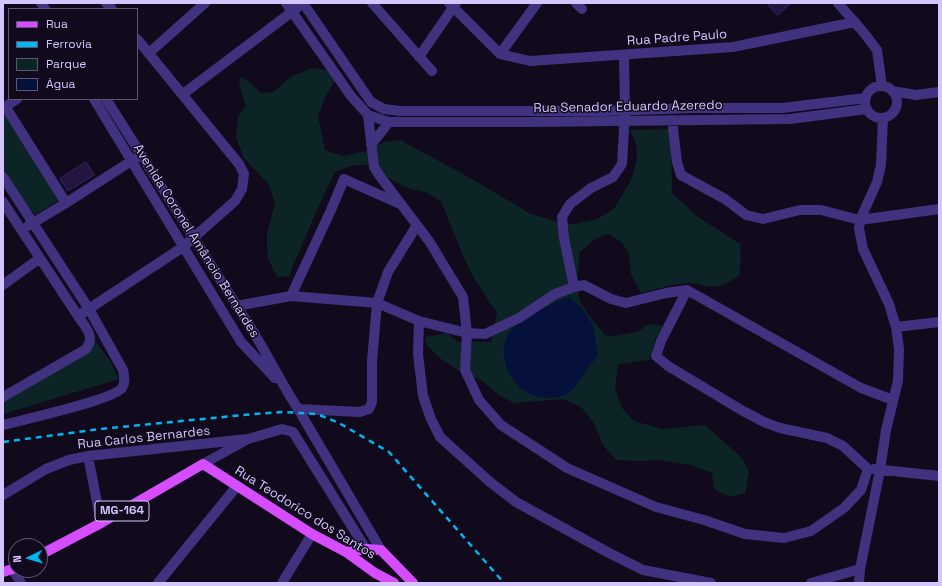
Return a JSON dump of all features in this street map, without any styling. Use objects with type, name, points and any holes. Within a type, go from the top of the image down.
[{"type":"main road","name":"Rua Teodorico dos Santos","points":[[203,464],[312,534],[346,552],[375,573],[394,583]]},
{"type":"main road","name":"MG-164","points":[[48,552],[203,464]]},
{"type":"main road","points":[[346,552],[366,549],[381,550]]},
{"type":"main road","name":"Avenida Coronel Amâncio Bernardes","points":[[381,550],[413,583]]},
{"type":"main road","points":[[375,573],[387,567],[392,561]]},
{"type":"street","points":[[149,53],[205,3]]},
{"type":"street","points":[[286,3],[351,96],[368,115],[374,167],[429,241],[463,297],[466,333],[465,370],[479,400],[501,425],[567,468],[656,508],[704,520],[745,534],[784,538],[810,531],[844,508],[861,490],[868,469]]},
{"type":"street","points":[[183,94],[303,3]]},
{"type":"street","name":"Rua Senador Eduardo Azeredo","points":[[303,3],[370,102],[384,109],[400,111],[625,116],[672,120],[790,118],[867,109]]},
{"type":"street","points":[[372,3],[432,71]]},
{"type":"street","points":[[419,57],[453,4],[500,54],[537,3]]},
{"type":"street","points":[[838,3],[877,50],[882,86]]},
{"type":"street","name":"Rua Padre Paulo","points":[[500,54],[530,61],[732,47],[855,22]]},
{"type":"street","points":[[78,316],[183,246],[235,201],[242,189],[244,174],[239,164],[138,40]]},
{"type":"street","points":[[574,286],[564,238],[562,217],[570,204],[591,188],[613,177],[622,164],[625,116],[624,55]]},
{"type":"street","points":[[895,108],[896,100],[892,92],[882,86],[872,89],[866,98],[867,109],[874,116],[883,118],[888,116],[895,108],[916,95]]},
{"type":"street","points":[[892,92],[916,95],[939,92]]},
{"type":"street","name":"Rua Senador Eduardo Azeredo","points":[[368,115],[389,122],[625,116],[743,108],[782,108],[866,98]]},
{"type":"street","points":[[15,100],[4,107],[66,203]]},
{"type":"street","name":"Avenida Coronel Amâncio Bernardes","points":[[95,100],[241,342],[285,388]]},
{"type":"street","name":"Avenida Coronel Amâncio Bernardes","points":[[107,100],[255,335],[381,550]]},
{"type":"street","points":[[743,108],[744,119]]},
{"type":"street","points":[[859,583],[860,569],[880,470],[886,430],[898,381],[899,349],[896,327],[889,304],[863,248],[859,228],[860,220],[877,182],[881,165],[883,118]]},
{"type":"street","points":[[672,120],[677,162],[681,175],[725,199],[746,214],[763,219],[800,210],[821,210],[860,220],[939,209]]},
{"type":"street","points":[[371,144],[389,122]]},
{"type":"street","points":[[22,230],[141,154]]},
{"type":"street","points":[[3,177],[89,309],[122,370],[125,380],[122,388],[113,394],[70,408],[3,425]]},
{"type":"street","points":[[291,296],[344,179],[401,204]]},
{"type":"street","points":[[3,202],[78,316],[91,339],[90,344],[86,349],[3,397]]},
{"type":"street","points":[[298,408],[360,412],[369,409],[372,402],[372,361],[377,303],[388,272],[417,225]]},
{"type":"street","points":[[3,285],[40,258]]},
{"type":"street","points":[[236,306],[291,296],[377,303],[419,321],[466,333],[485,334],[519,318],[555,294],[574,286],[584,285],[611,299],[626,303],[666,293],[687,290],[861,388],[893,400]]},
{"type":"street","points":[[687,290],[661,341],[656,356],[668,366],[764,422],[780,428],[827,438],[843,446],[868,469],[939,476]]},
{"type":"street","points":[[419,321],[418,354],[423,396],[431,420],[440,437],[490,482],[516,502],[643,570],[711,583]]},
{"type":"street","points":[[896,327],[939,322]]},
{"type":"street","points":[[203,464],[248,439],[282,429],[292,432],[366,549]]},
{"type":"street","name":"Rua Carlos Bernardes","points":[[3,495],[46,469],[69,460],[88,456],[248,439]]},
{"type":"street","points":[[88,456],[101,523]]},
{"type":"street","points":[[158,583],[237,486]]},
{"type":"street","points":[[282,583],[312,534]]},
{"type":"street","points":[[811,583],[860,569]]},
{"type":"green space","points":[[313,68],[328,70],[335,80],[325,98],[318,116],[325,150],[343,156],[367,151],[384,142],[400,140],[472,179],[529,213],[557,222],[574,224],[595,220],[614,209],[631,180],[637,159],[636,144],[630,130],[671,129],[672,193],[698,217],[740,244],[741,258],[739,276],[723,285],[709,287],[693,283],[677,284],[641,293],[631,274],[629,254],[622,242],[608,234],[595,239],[580,252],[578,293],[584,309],[605,335],[614,336],[637,332],[649,324],[663,326],[656,338],[649,360],[618,364],[615,388],[622,408],[634,421],[662,429],[705,425],[742,458],[749,472],[745,493],[730,497],[714,489],[712,473],[690,465],[659,460],[616,460],[603,445],[594,423],[581,407],[564,399],[514,403],[499,395],[481,380],[458,370],[441,359],[427,345],[425,337],[447,333],[458,342],[491,342],[497,313],[475,280],[464,258],[441,201],[425,192],[410,189],[390,179],[373,165],[354,165],[335,172],[321,200],[293,265],[290,276],[277,277],[268,259],[267,245],[267,234],[275,203],[269,185],[244,158],[236,138],[238,117],[246,106],[239,85],[241,77],[253,85],[261,93],[273,92],[292,76]]},
{"type":"green space","points":[[5,114],[59,200],[35,215],[3,176],[3,115]]},
{"type":"green space","points":[[95,341],[110,361],[119,379],[3,414],[3,396]]},
{"type":"water","points":[[569,297],[581,307],[593,325],[598,355],[568,394],[553,398],[536,396],[526,392],[509,374],[504,357],[505,341],[509,333],[522,320],[553,303]]},
{"type":"building","points":[[767,3],[791,3],[778,15]]},
{"type":"building","points":[[86,162],[94,175],[68,191],[60,179]]},
{"type":"railway","points":[[3,442],[100,429],[254,414],[283,412],[317,414],[339,423],[389,452],[504,583]]}]
